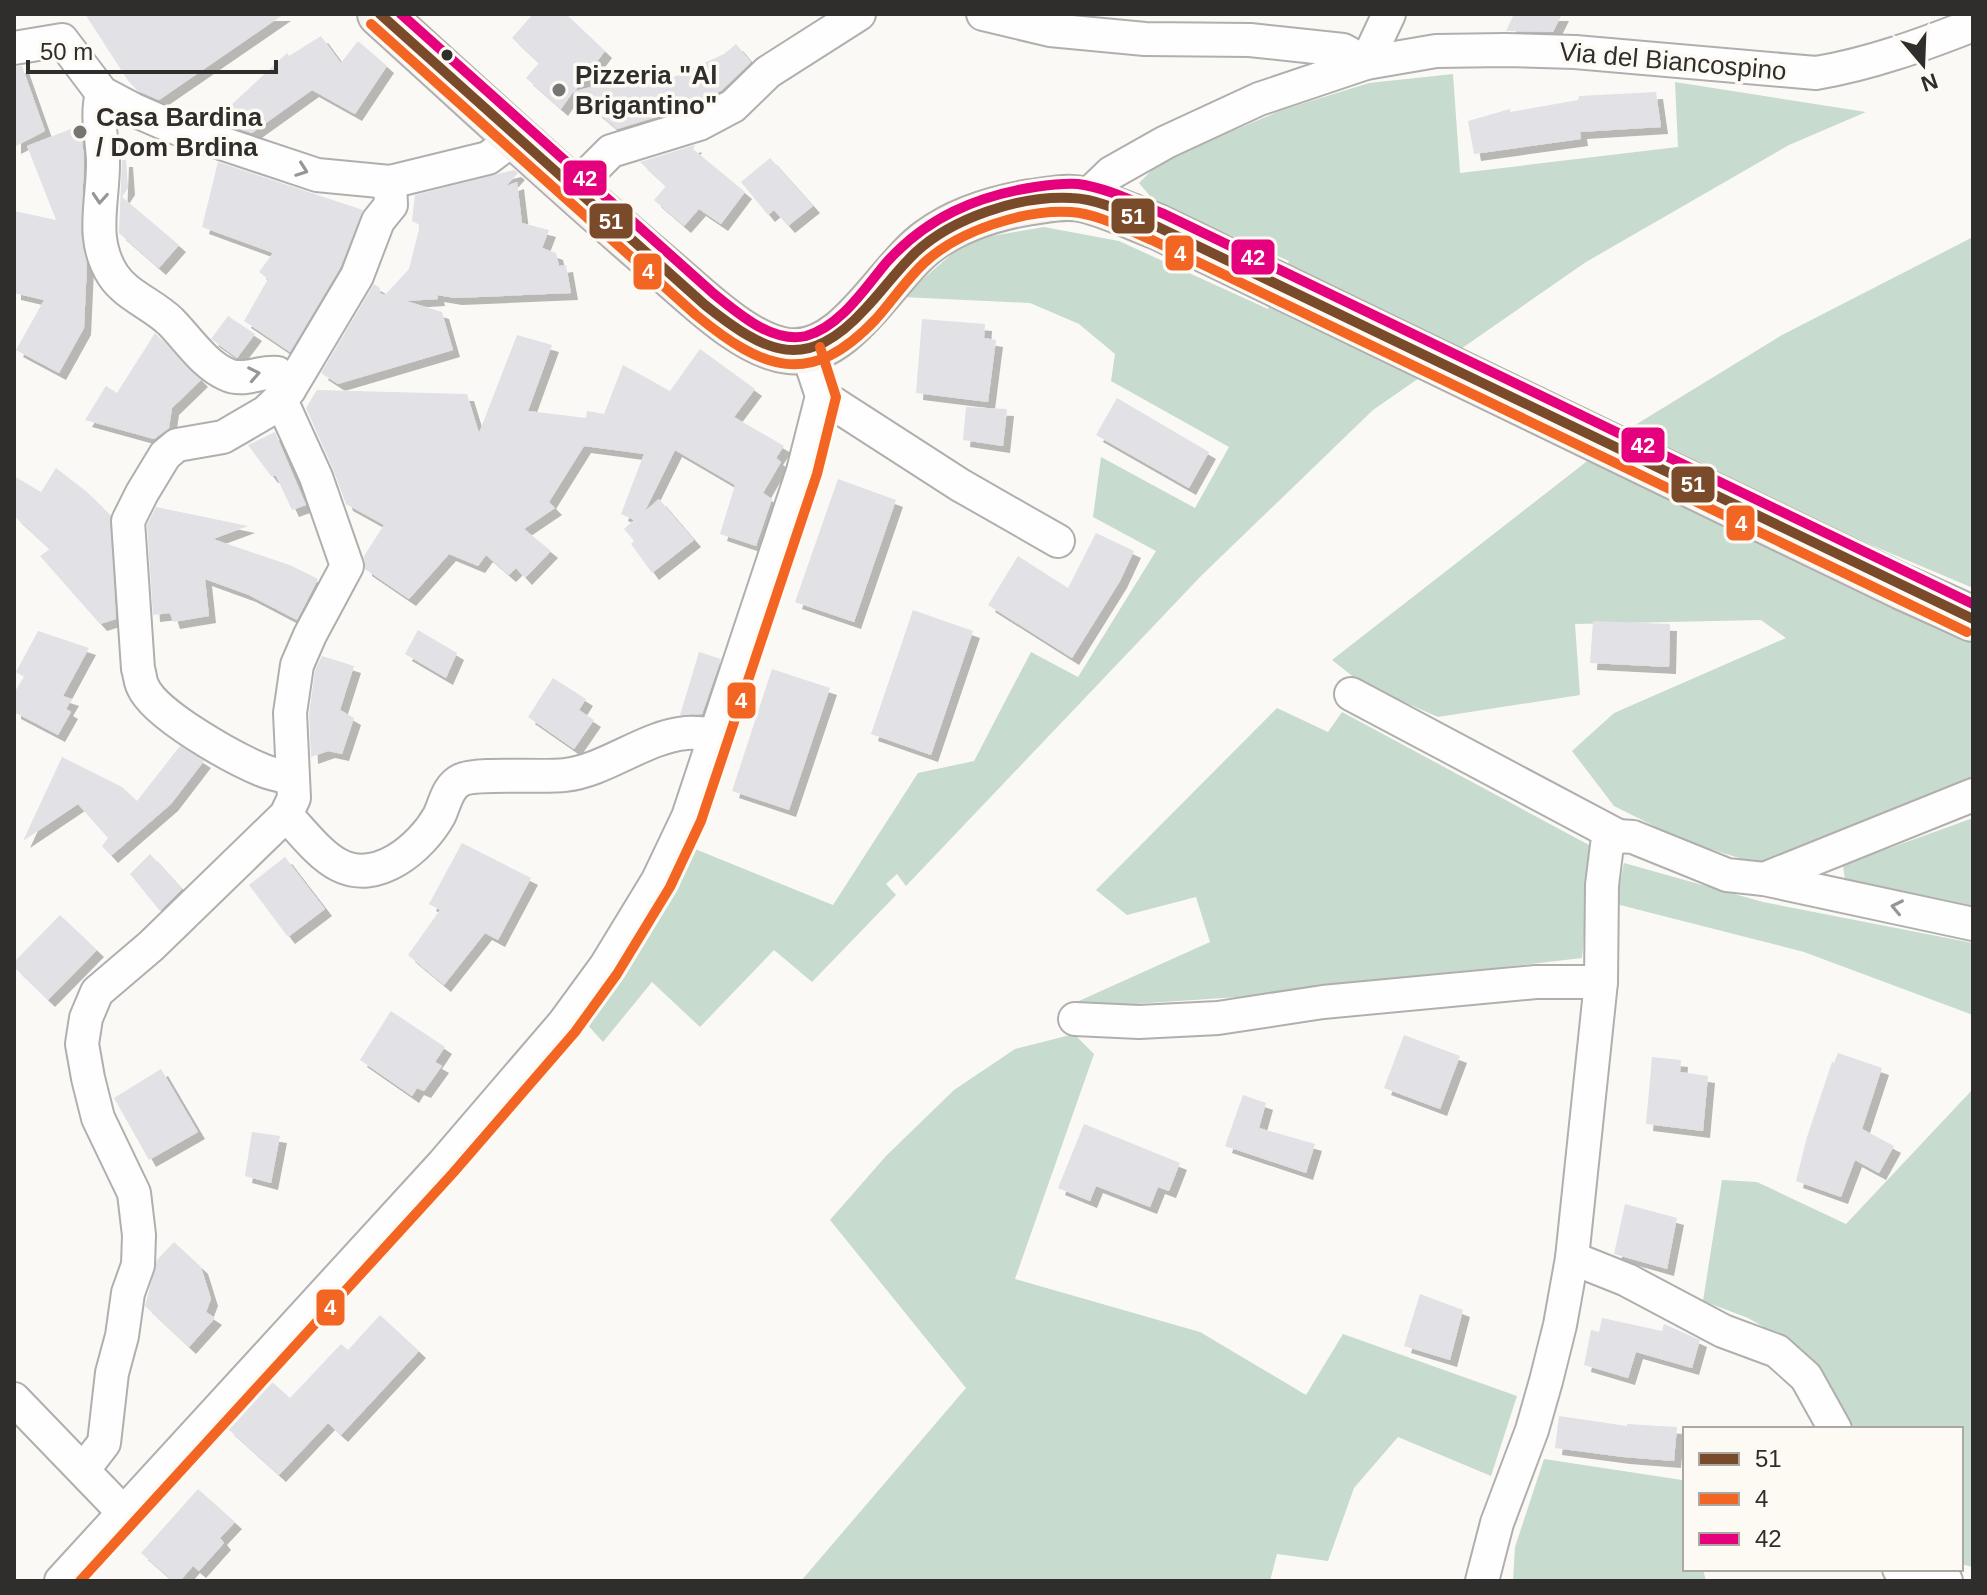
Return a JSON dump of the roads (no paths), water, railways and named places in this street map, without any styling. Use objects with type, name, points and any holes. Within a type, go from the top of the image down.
[{"type":"main road","points":[[380,14],[688,289],[744,333],[785,351],[807,351],[844,330],[929,240],[969,217],[1018,204],[1064,198],[1084,199],[1158,227],[1973,619]]},
{"type":"street","points":[[573,189],[611,151],[699,124],[733,106],[768,72],[859,14]]},
{"type":"street","points":[[983,14],[1050,30],[1145,39],[1250,40],[1343,50],[1366,63],[1389,14]]},
{"type":"street","name":"Via del Biancospino","points":[[1084,199],[1111,173],[1166,142],[1259,99],[1366,63],[1436,51],[1505,50],[1575,52],[1816,73],[1866,63],[1973,25]]},
{"type":"street","points":[[14,48],[54,27],[102,93],[173,127],[317,175],[390,182],[488,158],[516,137]]},
{"type":"street","points":[[84,1469],[104,1443],[112,1373],[122,1336],[128,1293],[138,1265],[139,1235],[134,1193],[98,1118],[88,1078],[82,1044],[86,1018],[97,992],[151,946],[286,815],[294,798],[290,713],[297,665],[347,566],[277,373],[264,371],[244,378],[228,375],[192,347],[170,321],[124,288],[100,250],[98,230],[103,160],[98,108],[102,93]]},
{"type":"street","points":[[292,778],[264,772],[170,717],[143,688],[138,669],[128,521],[165,455],[177,445],[223,437],[266,412],[285,395],[357,276],[378,221],[391,205],[390,182]]},
{"type":"street","points":[[61,1581],[432,1175],[564,1023],[605,967],[658,880],[688,817],[803,471],[822,396],[807,351]]},
{"type":"street","points":[[822,396],[960,485],[1058,541]]},
{"type":"street","points":[[1351,694],[1618,836],[1633,837],[1727,875],[1764,879],[1973,924]]},
{"type":"street","points":[[286,815],[337,865],[355,871],[379,868],[403,857],[424,839],[440,814],[448,793],[461,780],[486,776],[568,775],[685,733],[717,734]]},
{"type":"street","points":[[1764,879],[1973,795]]},
{"type":"street","points":[[1482,1581],[1497,1523],[1532,1430],[1560,1325],[1572,1258],[1601,982],[1604,861],[1607,845],[1618,836]]},
{"type":"street","points":[[1075,1019],[1139,1022],[1218,1018],[1323,1002],[1536,982],[1601,982]]},
{"type":"street","points":[[1572,1258],[1627,1280],[1723,1331],[1777,1351],[1806,1377],[1834,1427]]},
{"type":"street","points":[[14,1399],[123,1512]]},
{"type":"street","points":[[1907,1571],[1946,1581]]},
{"type":"place","name":"Pizzeria \"Al Brigantino\"","points":[[559,90]]},
{"type":"place","name":"Casa Bardina / Dom Brdina","points":[[80,132]]}]
